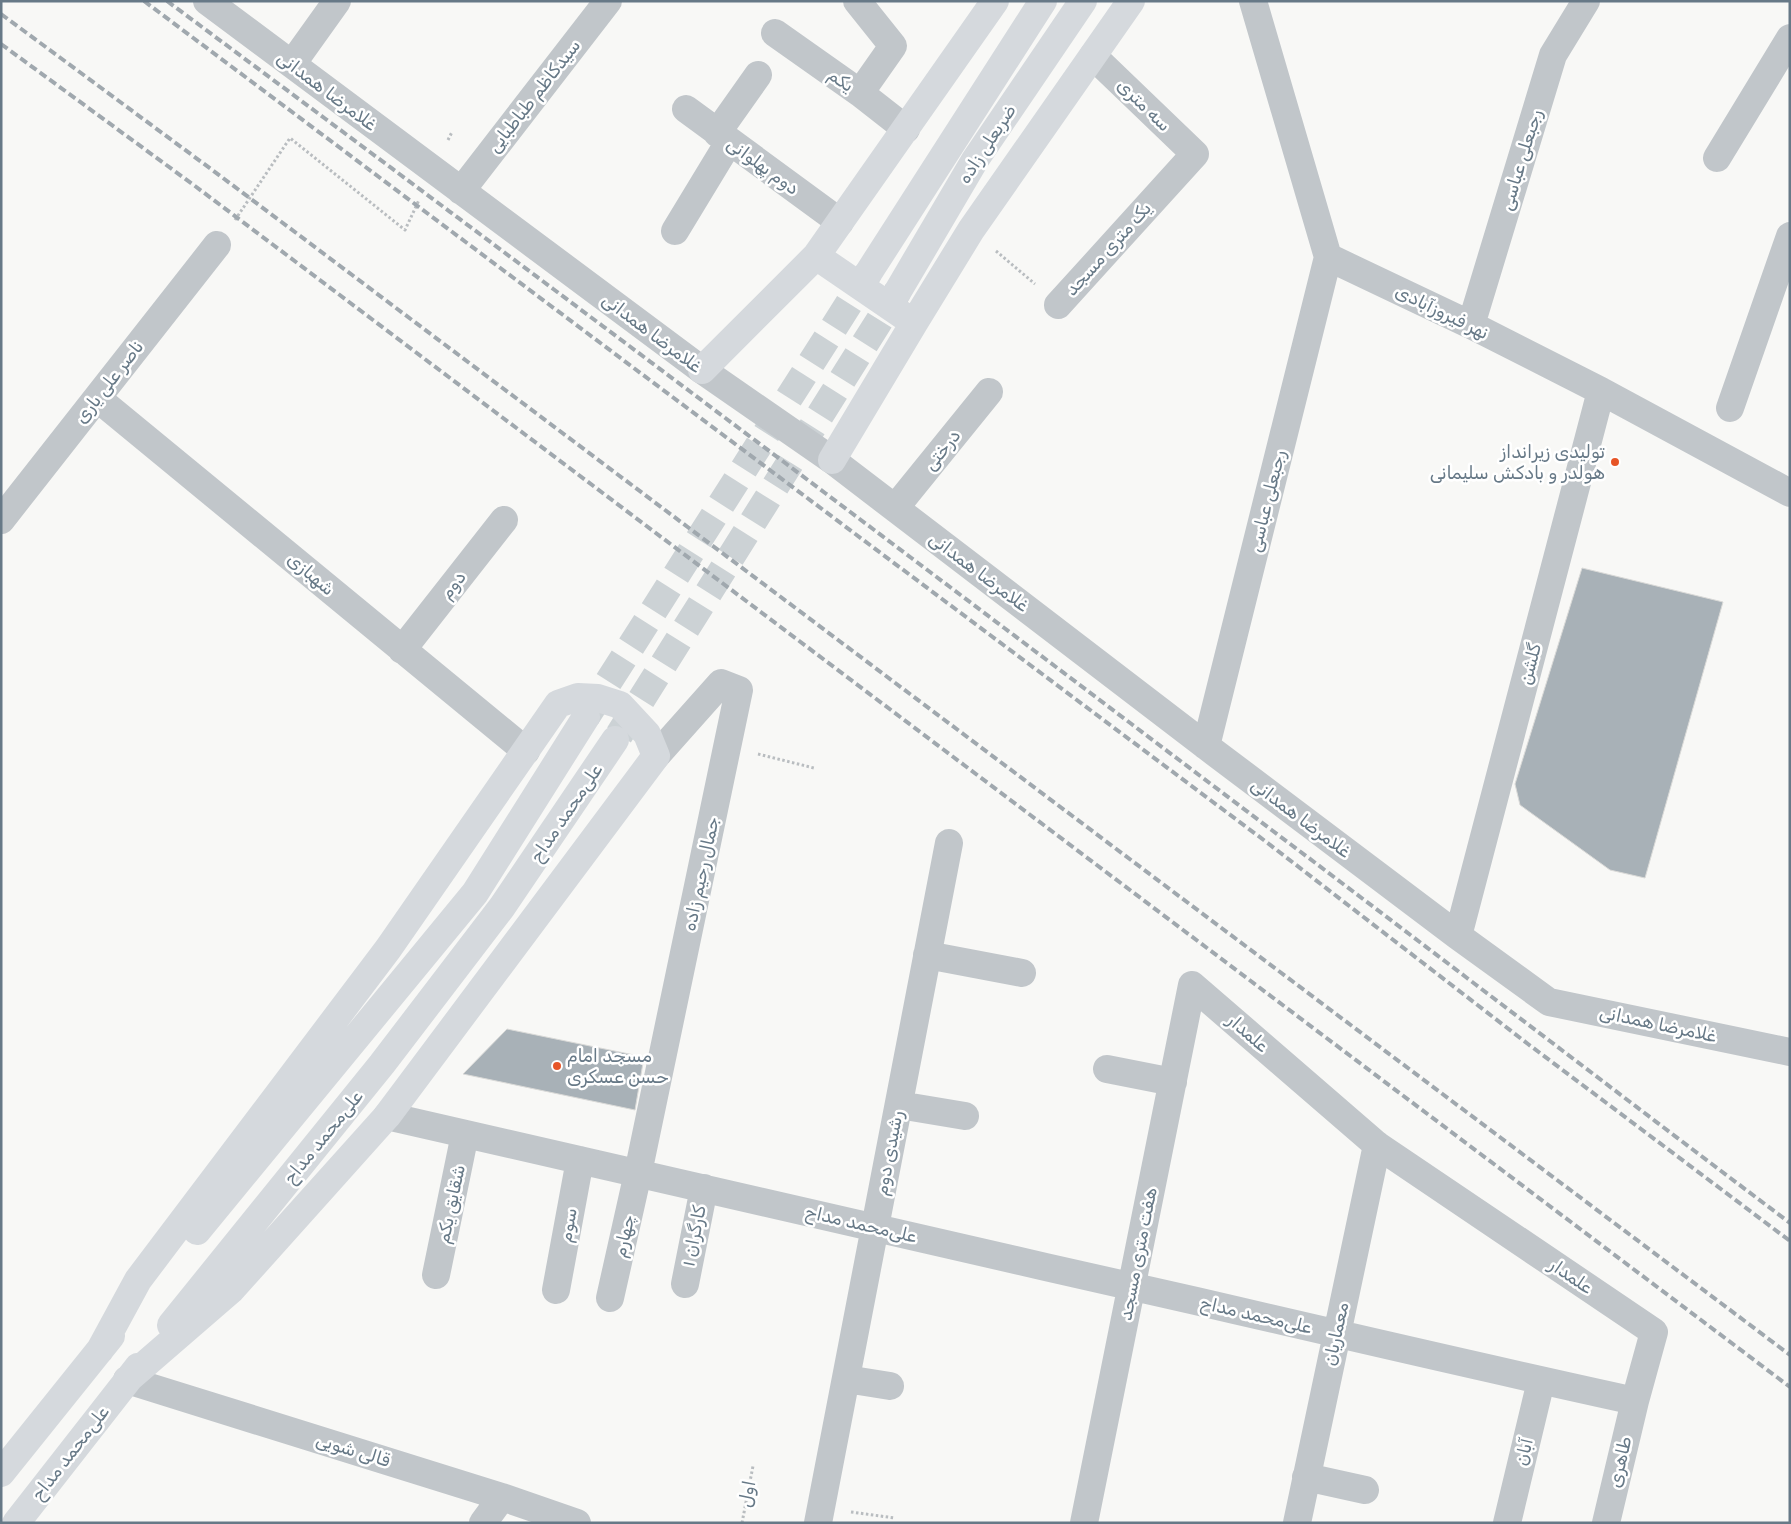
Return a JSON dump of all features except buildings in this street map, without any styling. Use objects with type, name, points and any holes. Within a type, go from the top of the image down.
[{"type":"main road","points":[[702,370],[816,256],[995,1]]},
{"type":"main road","name":"ضربعلی زاده","points":[[869,272],[1043,1]]},
{"type":"main road","name":"ضربعلی زاده","points":[[898,291],[975,160],[1083,1]]},
{"type":"main road","points":[[832,460],[972,230],[1131,1]]},
{"type":"main road","points":[[816,256],[914,323]]},
{"type":"main road","points":[[100,1350],[138,1280],[388,948],[558,704],[578,697],[598,698],[620,705],[647,734],[656,756],[387,1116],[231,1290],[127,1380]]},
{"type":"main road","name":"علی‌محمد مداح","points":[[1,1473],[475,893],[586,717]]},
{"type":"main road","name":"علی‌محمد مداح","points":[[16,1523],[127,1380],[382,1064],[502,908],[615,740]]},
{"type":"street","name":"غلامرضا همدانی","points":[[207,1],[702,370],[832,460],[1206,746],[1458,936],[1549,1002],[1790,1052]]},
{"type":"street","points":[[292,64],[337,1]]},
{"type":"street","name":"سیدکاظم طباطبایی","points":[[461,191],[608,1]]},
{"type":"street","points":[[857,1],[893,46],[860,93]]},
{"type":"street","points":[[1253,1],[1328,257]]},
{"type":"street","name":"رجبعلی عباسی","points":[[1471,326],[1553,55],[1586,1]]},
{"type":"street","name":"یکم","points":[[775,33],[860,93],[906,129]]},
{"type":"street","points":[[1717,158],[1790,38]]},
{"type":"street","name":"سه متری","points":[[1093,56],[1195,154]]},
{"type":"street","points":[[675,231],[723,137],[758,75]]},
{"type":"street","name":"دوم پهلوانی","points":[[686,109],[840,222]]},
{"type":"street","name":"یک متری مسجد","points":[[1058,304],[1195,154]]},
{"type":"street","points":[[1730,408],[1790,236]]},
{"type":"street","name":"ناصر علی یاری","points":[[1,520],[217,245]]},
{"type":"street","name":"نهر فیروزآبادی","points":[[1328,257],[1601,391],[1790,493]]},
{"type":"street","name":"رجبعلی عباسی","points":[[1206,746],[1328,257]]},
{"type":"street","name":"گلشن","points":[[1458,936],[1601,391]]},
{"type":"street","name":"درختی","points":[[895,508],[989,392]]},
{"type":"street","name":"شهبازی","points":[[97,398],[526,751]]},
{"type":"street","name":"دوم","points":[[402,650],[504,520]]},
{"type":"street","name":"جمال رحیم زاده","points":[[638,1173],[739,690],[721,683],[656,756]]},
{"type":"street","name":"رشیدی دوم","points":[[820,1515],[949,843]]},
{"type":"street","points":[[927,955],[1022,973]]},
{"type":"street","name":"هفت متری مسجد","points":[[1084,1523],[1192,985]]},
{"type":"street","name":"علمدار","points":[[1192,985],[1376,1145],[1654,1332],[1635,1401]]},
{"type":"street","points":[[1107,1069],[1173,1082]]},
{"type":"street","points":[[899,1105],[965,1116]]},
{"type":"street","name":"علی‌محمد مداح","points":[[387,1116],[1336,1333]]},
{"type":"street","name":"شقایق یکم","points":[[436,1275],[465,1134]]},
{"type":"street","name":"معماریان","points":[[1297,1523],[1376,1145]]},
{"type":"street","name":"سوم","points":[[556,1290],[580,1160]]},
{"type":"street","name":"چهارم","points":[[610,1298],[638,1173]]},
{"type":"street","name":"کارگران ۱","points":[[685,1284],[704,1188]]},
{"type":"street","points":[[1336,1333],[1635,1401]]},
{"type":"street","points":[[846,1379],[890,1386]]},
{"type":"street","name":"قالی شویی","points":[[127,1380],[502,1497],[577,1523]]},
{"type":"street","name":"آبان","points":[[1507,1523],[1541,1381]]},
{"type":"street","name":"طاهری","points":[[1606,1523],[1635,1401]]},
{"type":"street","points":[[1306,1477],[1365,1490]]},
{"type":"street","points":[[482,1523],[502,1497]]},
{"type":"path","points":[[448,141],[452,132]]},
{"type":"path","points":[[217,245],[290,138],[404,230],[422,194]]},
{"type":"path","name":"یک متری مسجد","points":[[972,230],[1058,304]]},
{"type":"path","points":[[728,746],[814,768]]},
{"type":"path","name":"اول","points":[[742,1523],[753,1466]]},
{"type":"path","points":[[820,1515],[895,1518]]},
{"type":"tunnel","points":[[586,717],[869,272]]},
{"type":"tunnel","points":[[619,735],[898,291]]},
{"type":"railway","points":[[144,1],[1265,841],[1528,1044],[1790,1241]]},
{"type":"railway","points":[[167,1],[857,517],[1790,1223]]},
{"type":"railway","points":[[1,14],[211,169],[1790,1355]]},
{"type":"railway","points":[[1,44],[195,186],[1790,1387]]},
{"type":"place","name":"تولیدی زیرانداز هولدر و بادکش سلیمانی","points":[[1615,462]]},
{"type":"place","name":"مسجد امام حسن عسکری","points":[[557,1066]]}]
